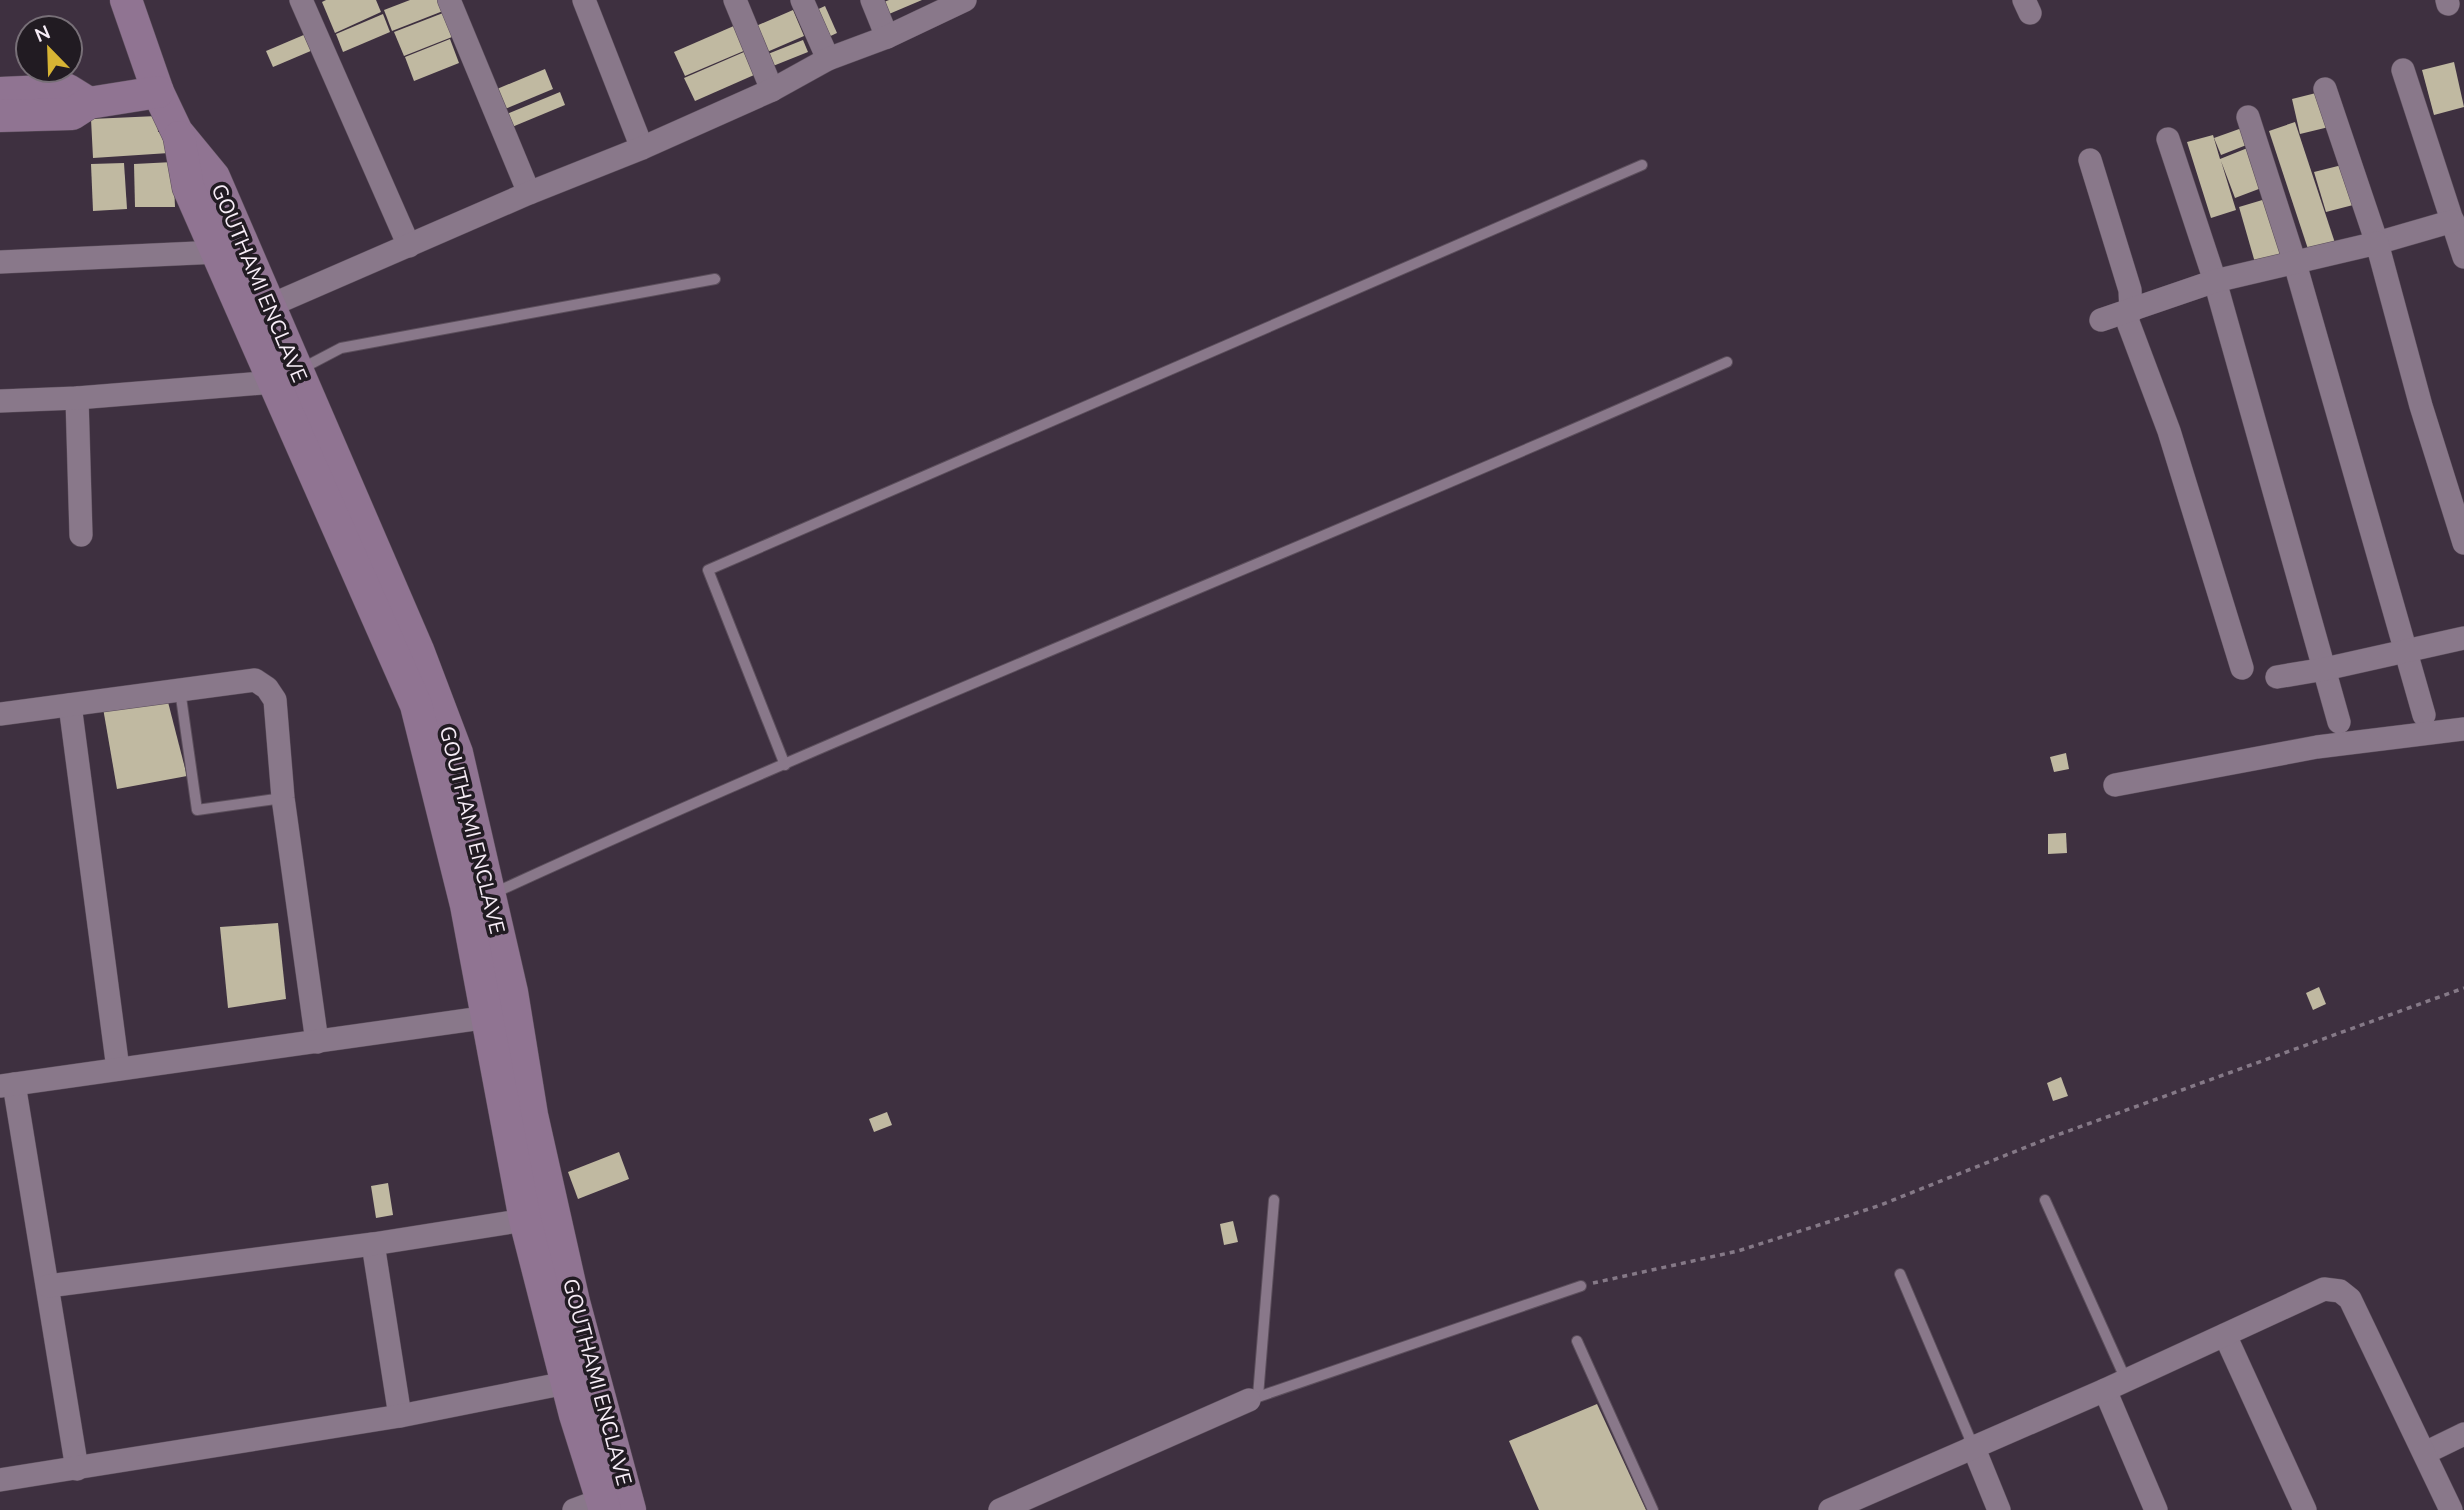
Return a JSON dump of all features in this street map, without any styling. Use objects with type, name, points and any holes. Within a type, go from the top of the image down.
[{"type":"street","points":[[126,0],[158,92],[177,132]]},
{"type":"street","points":[[301,0],[409,246]]},
{"type":"street","points":[[449,0],[529,193]]},
{"type":"street","points":[[584,0],[642,148]]},
{"type":"street","points":[[734,0],[772,90]]},
{"type":"street","points":[[802,0],[828,59]]},
{"type":"street","points":[[872,0],[887,37]]},
{"type":"street","points":[[270,306],[529,193],[642,148],[772,90],[828,59],[887,37],[957,2]]},
{"type":"street","points":[[2403,70],[2455,211],[2464,257]]},
{"type":"street","points":[[2325,89],[2377,243],[2421,407],[2464,543]]},
{"type":"street","points":[[0,93],[68,90],[89,103]]},
{"type":"street","points":[[0,116],[72,114],[89,103],[158,92]]},
{"type":"street","points":[[2248,117],[2294,260],[2408,651],[2424,716]]},
{"type":"street","name":"GOUTHAMI ENCLAVE","points":[[177,132],[188,187],[286,376],[418,650],[457,753],[490,895],[525,1220],[566,1383],[593,1507]]},
{"type":"street","name":"GOUTHAMI ENCLAVE","points":[[177,132],[214,177],[270,306],[286,376],[416,705],[466,905],[532,1115],[574,1302],[630,1510]]},
{"type":"street","points":[[2168,139],[2215,281],[2339,722]]},
{"type":"street","points":[[2090,160],[2130,290],[2128,313],[2169,431],[2242,668]]},
{"type":"street","points":[[2101,320],[2128,313],[2215,281],[2294,260],[2377,243],[2455,211]]},
{"type":"street","points":[[0,262],[219,251]]},
{"type":"street","points":[[0,401],[77,398],[286,376]]},
{"type":"street","points":[[77,398],[81,535]]},
{"type":"street","points":[[2277,677],[2464,638]]},
{"type":"street","points":[[0,714],[255,680],[267,688],[275,700],[283,798],[317,1042]]},
{"type":"street","points":[[70,705],[118,1069]]},
{"type":"street","points":[[2115,785],[2317,747],[2464,729]]},
{"type":"street","points":[[77,1468],[48,1286],[7,1085],[502,1015]]},
{"type":"street","points":[[48,1286],[373,1244],[525,1220]]},
{"type":"street","points":[[373,1244],[400,1416]]},
{"type":"street","points":[[1837,1509],[2325,1289],[2340,1290],[2350,1299],[2451,1510]]},
{"type":"street","points":[[2225,1335],[2305,1510]]},
{"type":"street","points":[[0,1480],[400,1416],[566,1383]]},
{"type":"street","points":[[2105,1390],[2156,1510]]},
{"type":"street","points":[[1000,1510],[1254,1398]]},
{"type":"street","points":[[2425,1453],[2464,1434]]},
{"type":"street","points":[[1973,1446],[1999,1510]]},
{"type":"lane","points":[[785,765],[708,570],[1642,165]]},
{"type":"lane","points":[[286,376],[341,348],[715,279]]},
{"type":"lane","points":[[490,895],[1019,662],[1486,469],[1727,362]]},
{"type":"lane","points":[[180,690],[197,810],[283,798]]},
{"type":"lane","points":[[1275,1200],[1254,1398],[1581,1286]]},
{"type":"lane","points":[[2045,1200],[2126,1380]]},
{"type":"lane","points":[[1900,1274],[1973,1446]]},
{"type":"lane","points":[[1577,1340],[1653,1510]]},
{"type":"path","points":[[1581,1286],[1738,1251],[1878,1206],[2049,1138],[2464,988]]},
{"type":"building","points":[[376,0],[381,12],[335,33],[322,2]]},
{"type":"building","points":[[410,0],[438,0],[443,11],[392,31],[384,10]]},
{"type":"building","points":[[922,0],[889,14],[884,2]]},
{"type":"building","points":[[825,6],[837,33],[824,39],[812,12]]},
{"type":"building","points":[[793,10],[804,36],[767,52],[756,26]]},
{"type":"building","points":[[443,13],[452,37],[404,56],[394,32]]},
{"type":"building","points":[[383,14],[390,32],[343,52],[336,34]]},
{"type":"building","points":[[736,25],[746,50],[685,76],[674,52]]},
{"type":"building","points":[[306,34],[313,50],[273,67],[266,51]]},
{"type":"building","points":[[450,39],[459,63],[414,81],[405,57]]},
{"type":"building","points":[[803,40],[808,52],[773,66],[768,54]]},
{"type":"building","points":[[744,52],[754,75],[695,101],[684,78]]},
{"type":"building","points":[[2454,62],[2464,107],[2434,115],[2422,70]]},
{"type":"building","points":[[545,69],[553,89],[505,109],[497,89]]},
{"type":"building","points":[[2324,91],[2333,126],[2300,134],[2292,99]]},
{"type":"building","points":[[560,92],[565,105],[512,127],[507,114]]},
{"type":"building","points":[[157,116],[158,132],[167,132],[169,153],[93,158],[91,119]]},
{"type":"building","points":[[2295,122],[2335,243],[2309,252],[2269,131]]},
{"type":"building","points":[[2242,128],[2249,144],[2221,155],[2214,138]]},
{"type":"building","points":[[2213,135],[2220,159],[2250,147],[2264,187],[2235,198],[2221,161],[2236,210],[2211,218],[2187,142]]},
{"type":"building","points":[[173,162],[175,207],[135,207],[134,164]]},
{"type":"building","points":[[124,163],[127,209],[93,211],[91,164]]},
{"type":"building","points":[[2346,164],[2357,204],[2326,212],[2314,172]]},
{"type":"building","points":[[2269,198],[2287,258],[2256,266],[2239,207]]},
{"type":"building","points":[[168,702],[187,776],[117,789],[103,708]]},
{"type":"building","points":[[2066,753],[2069,769],[2054,772],[2050,757]]},
{"type":"building","points":[[2066,833],[2067,853],[2048,854],[2048,834]]},
{"type":"building","points":[[278,923],[286,999],[228,1008],[220,927]]},
{"type":"building","points":[[2319,987],[2326,1004],[2313,1010],[2306,993]]},
{"type":"building","points":[[2061,1077],[2068,1096],[2053,1101],[2047,1083]]},
{"type":"building","points":[[887,1112],[892,1125],[874,1132],[869,1119]]},
{"type":"building","points":[[619,1152],[629,1179],[578,1199],[568,1172]]},
{"type":"building","points":[[388,1183],[393,1215],[376,1218],[371,1186]]},
{"type":"building","points":[[1233,1221],[1238,1242],[1224,1245],[1220,1224]]},
{"type":"building","points":[[1597,1404],[1646,1510],[1539,1510],[1509,1441]]}]
